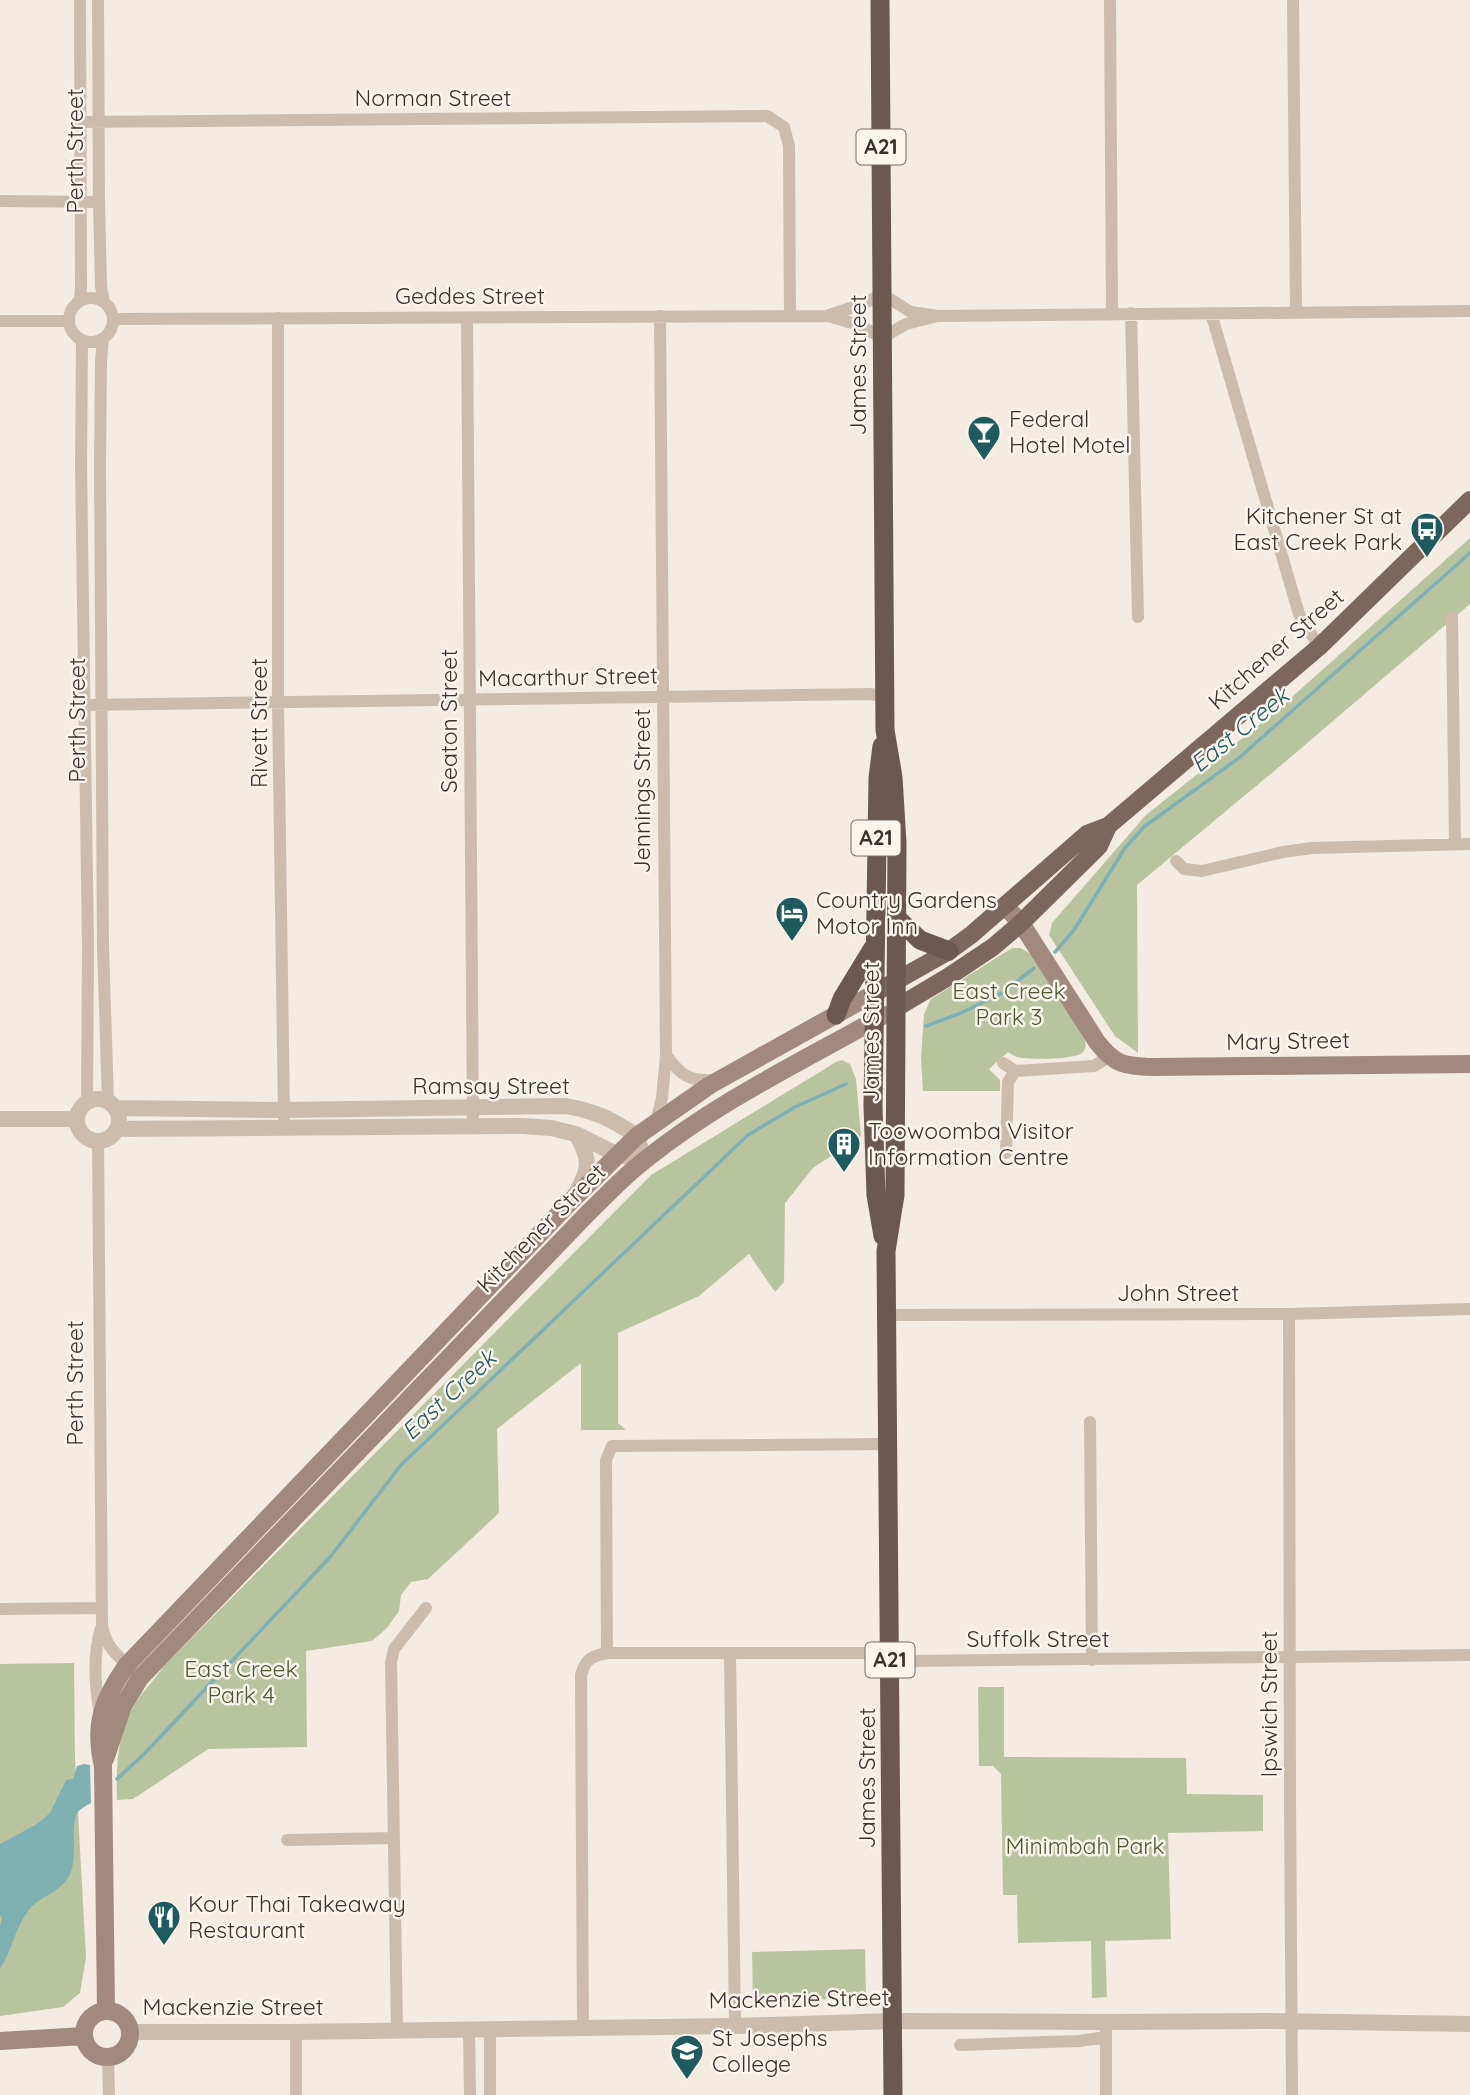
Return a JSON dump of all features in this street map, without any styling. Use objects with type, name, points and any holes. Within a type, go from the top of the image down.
[{"type":"highway","name":"James Street","points":[[880,0],[884,696],[897,843],[895,1195],[886,1251]]},
{"type":"highway","name":"James Street","points":[[885,730],[877,778],[873,1021],[876,1195],[886,1251],[893,2095]]},
{"type":"highway","points":[[897,918],[920,940],[949,951]]},
{"type":"highway","points":[[836,1015],[842,999],[874,947]]},
{"type":"main road","name":"Kitchener Street","points":[[103,1766],[134,1672],[485,1291],[636,1136],[721,1080],[949,951],[971,935],[1087,834],[1108,826],[1320,648],[1470,500]]},
{"type":"main road","name":"Kitchener Street","points":[[100,1714],[108,1694],[134,1672],[500,1305],[590,1211],[644,1160],[746,1090],[896,1008],[980,957],[1021,923],[1099,846],[1108,826]]},
{"type":"main road","points":[[1005,906],[1021,923],[1109,1057]]},
{"type":"main road","name":"Mary Street","points":[[1109,1057],[1130,1066],[1153,1068],[1470,1064]]},
{"type":"main road","name":"Perth Street","points":[[100,1714],[99,1749],[103,1766],[104,1800],[106,2011]]},
{"type":"main road","points":[[106,2011],[120,2014],[130,2032],[125,2049],[108,2057],[90,2050],[84,2036],[86,2025],[92,2017],[106,2011]]},
{"type":"main road","points":[[0,2041],[84,2036]]},
{"type":"street","name":"Perth Street","points":[[80,0],[80,301]]},
{"type":"street","name":"Perth Street","points":[[98,0],[99,202],[101,286],[104,302]]},
{"type":"street","points":[[1110,0],[1112,313]]},
{"type":"street","points":[[1293,0],[1296,312]]},
{"type":"street","name":"Norman Street","points":[[79,122],[767,117],[784,127],[789,146],[790,316]]},
{"type":"street","points":[[0,201],[99,202]]},
{"type":"street","name":"Geddes Street","points":[[828,316],[882,294]]},
{"type":"street","points":[[882,294],[911,312],[938,316],[1470,311]]},
{"type":"street","points":[[93,298],[104,302],[111,309],[111,330],[103,338],[90,342],[75,334],[69,321],[72,309],[80,301],[93,298]]},
{"type":"street","points":[[1131,313],[1138,617]]},
{"type":"street","points":[[1211,313],[1299,614],[1320,648]]},
{"type":"street","name":"Jennings Street","points":[[656,1122],[662,1098],[666,1055],[660,316]]},
{"type":"street","name":"Geddes Street","points":[[113,319],[828,316],[859,325],[882,338]]},
{"type":"street","points":[[882,338],[911,322],[938,316]]},
{"type":"street","name":"Rivett Street","points":[[278,318],[278,702],[284,1128]]},
{"type":"street","name":"Seaton Street","points":[[467,318],[473,1125]]},
{"type":"street","points":[[0,321],[69,321]]},
{"type":"street","name":"Perth Street","points":[[103,338],[100,466],[103,947],[112,1104]]},
{"type":"street","name":"Perth Street","points":[[82,340],[88,1101]]},
{"type":"street","points":[[81,467],[100,466]]},
{"type":"street","points":[[1452,617],[1455,844]]},
{"type":"street","name":"Macarthur Street","points":[[84,705],[870,694],[884,696]]},
{"type":"street","points":[[1176,860],[1184,869],[1202,871],[1312,848],[1470,844]]},
{"type":"street","points":[[87,849],[103,849]]},
{"type":"street","points":[[88,947],[103,947]]},
{"type":"street","points":[[666,1055],[675,1068],[687,1077],[703,1081],[721,1080]]},
{"type":"street","points":[[1003,1063],[1015,1071],[1094,1066],[1109,1057]]},
{"type":"street","points":[[1006,1153],[1009,1082],[1015,1071]]},
{"type":"street","points":[[98,1098],[112,1104],[119,1118],[117,1129],[107,1139],[97,1141],[83,1136],[77,1126],[76,1119],[81,1107],[88,1101],[98,1098]]},
{"type":"street","name":"Ramsay Street","points":[[112,1104],[284,1110],[566,1106],[607,1116],[636,1136]]},
{"type":"street","points":[[0,1119],[76,1119]]},
{"type":"street","name":"Ramsay Street","points":[[117,1129],[523,1125],[576,1134],[618,1155],[644,1160]]},
{"type":"street","points":[[573,1199],[588,1165],[583,1146],[576,1134]]},
{"type":"street","points":[[636,1136],[644,1160]]},
{"type":"street","name":"Perth Street","points":[[97,1141],[102,1625],[104,1639],[110,1648],[134,1672]]},
{"type":"street","points":[[485,1291],[500,1305]]},
{"type":"street","name":"John Street","points":[[887,1315],[1289,1314],[1470,1309]]},
{"type":"street","name":"Ipswich Street","points":[[1289,1314],[1292,2095]]},
{"type":"street","points":[[1090,1422],[1092,1660]]},
{"type":"street","points":[[583,2027],[581,1675],[584,1664],[593,1656],[607,1653],[606,1460],[612,1446],[889,1444]]},
{"type":"street","points":[[0,1609],[102,1608]]},
{"type":"street","points":[[397,2029],[391,1662],[394,1649],[426,1608]]},
{"type":"street","name":"Perth Street","points":[[100,1714],[97,1698],[97,1642],[102,1625]]},
{"type":"street","name":"Suffolk Street","points":[[607,1653],[875,1653],[905,1661],[1470,1655]]},
{"type":"street","points":[[730,1654],[734,2026]]},
{"type":"street","points":[[287,1840],[393,1838]]},
{"type":"street","name":"Mackenzie Street","points":[[130,2032],[734,2026],[892,2021],[1106,2030],[1266,2021],[1470,2024]]},
{"type":"street","points":[[469,2028],[470,2095]]},
{"type":"street","points":[[490,2028],[490,2095]]},
{"type":"street","points":[[1106,2030],[1106,2095]]},
{"type":"street","name":"Mackenzie Street","points":[[960,2045],[1079,2041],[1106,2030]]},
{"type":"street","points":[[296,2032],[296,2095]]},
{"type":"street","points":[[108,2057],[109,2095]]},
{"type":"green space","points":[[1470,538],[1470,604],[1137,885],[1138,1053],[1115,1036],[1049,935],[1052,923],[1146,815],[1274,713]]},
{"type":"green space","name":"East Creek Park 3","points":[[1012,948],[1021,948],[1032,955],[1085,1036],[1083,1052],[1071,1057],[1052,1059],[1016,1057],[1008,1052],[989,1069],[1000,1080],[1000,1091],[923,1091],[921,1058],[924,1014],[931,999]]},
{"type":"green space","name":"East Creek Park 4","points":[[842,1060],[850,1064],[856,1079],[861,1136],[813,1168],[785,1203],[784,1282],[775,1292],[749,1254],[699,1296],[618,1333],[618,1423],[626,1430],[581,1430],[581,1363],[497,1429],[499,1513],[428,1579],[411,1582],[401,1595],[399,1611],[387,1628],[372,1641],[306,1651],[307,1747],[208,1749],[133,1799],[117,1800],[118,1763],[124,1727],[135,1704],[165,1665],[651,1175]]},
{"type":"green space","points":[[74,1663],[75,1759],[86,1957],[80,1993],[63,2007],[0,2016],[0,1664]]},
{"type":"green space","name":"Minimbah Park","points":[[978,1687],[1004,1687],[1004,1757],[1186,1758],[1187,1794],[1263,1795],[1263,1831],[1168,1833],[1171,1939],[1105,1941],[1107,1997],[1092,1998],[1091,1941],[1018,1943],[1017,1895],[1003,1895],[1001,1774],[993,1766],[979,1766]]},
{"type":"green space","points":[[865,1949],[866,1997],[753,2003],[752,1952]]},
{"type":"water","points":[[90,1765],[91,1803],[79,1811],[75,1818],[72,1869],[60,1887],[28,1911],[0,1969],[0,1844],[37,1824],[50,1813],[66,1780],[73,1779],[77,1766]]},
{"type":"waterway","name":"East Creek","points":[[1055,952],[1074,930],[1125,848],[1145,826],[1239,758],[1470,553]]},
{"type":"waterway","name":"East Creek","points":[[926,1026],[1002,993],[1034,968]]},
{"type":"waterway","name":"East Creek","points":[[117,1779],[144,1754],[331,1556],[401,1465],[748,1135],[795,1107],[846,1084]]},
{"type":"place","name":"Federal Hotel Motel","points":[[984,462]]},
{"type":"place","name":"Kitchener St at East Creek Park","points":[[1427,559]]},
{"type":"place","name":"Country Gardens Motor Inn","points":[[792,943]]},
{"type":"place","name":"Toowoomba Visitor Information Centre","points":[[844,1174]]},
{"type":"place","name":"Kour Thai Takeaway Restaurant","points":[[164,1947]]},
{"type":"place","name":"St Josephs College","points":[[687,2081]]}]
